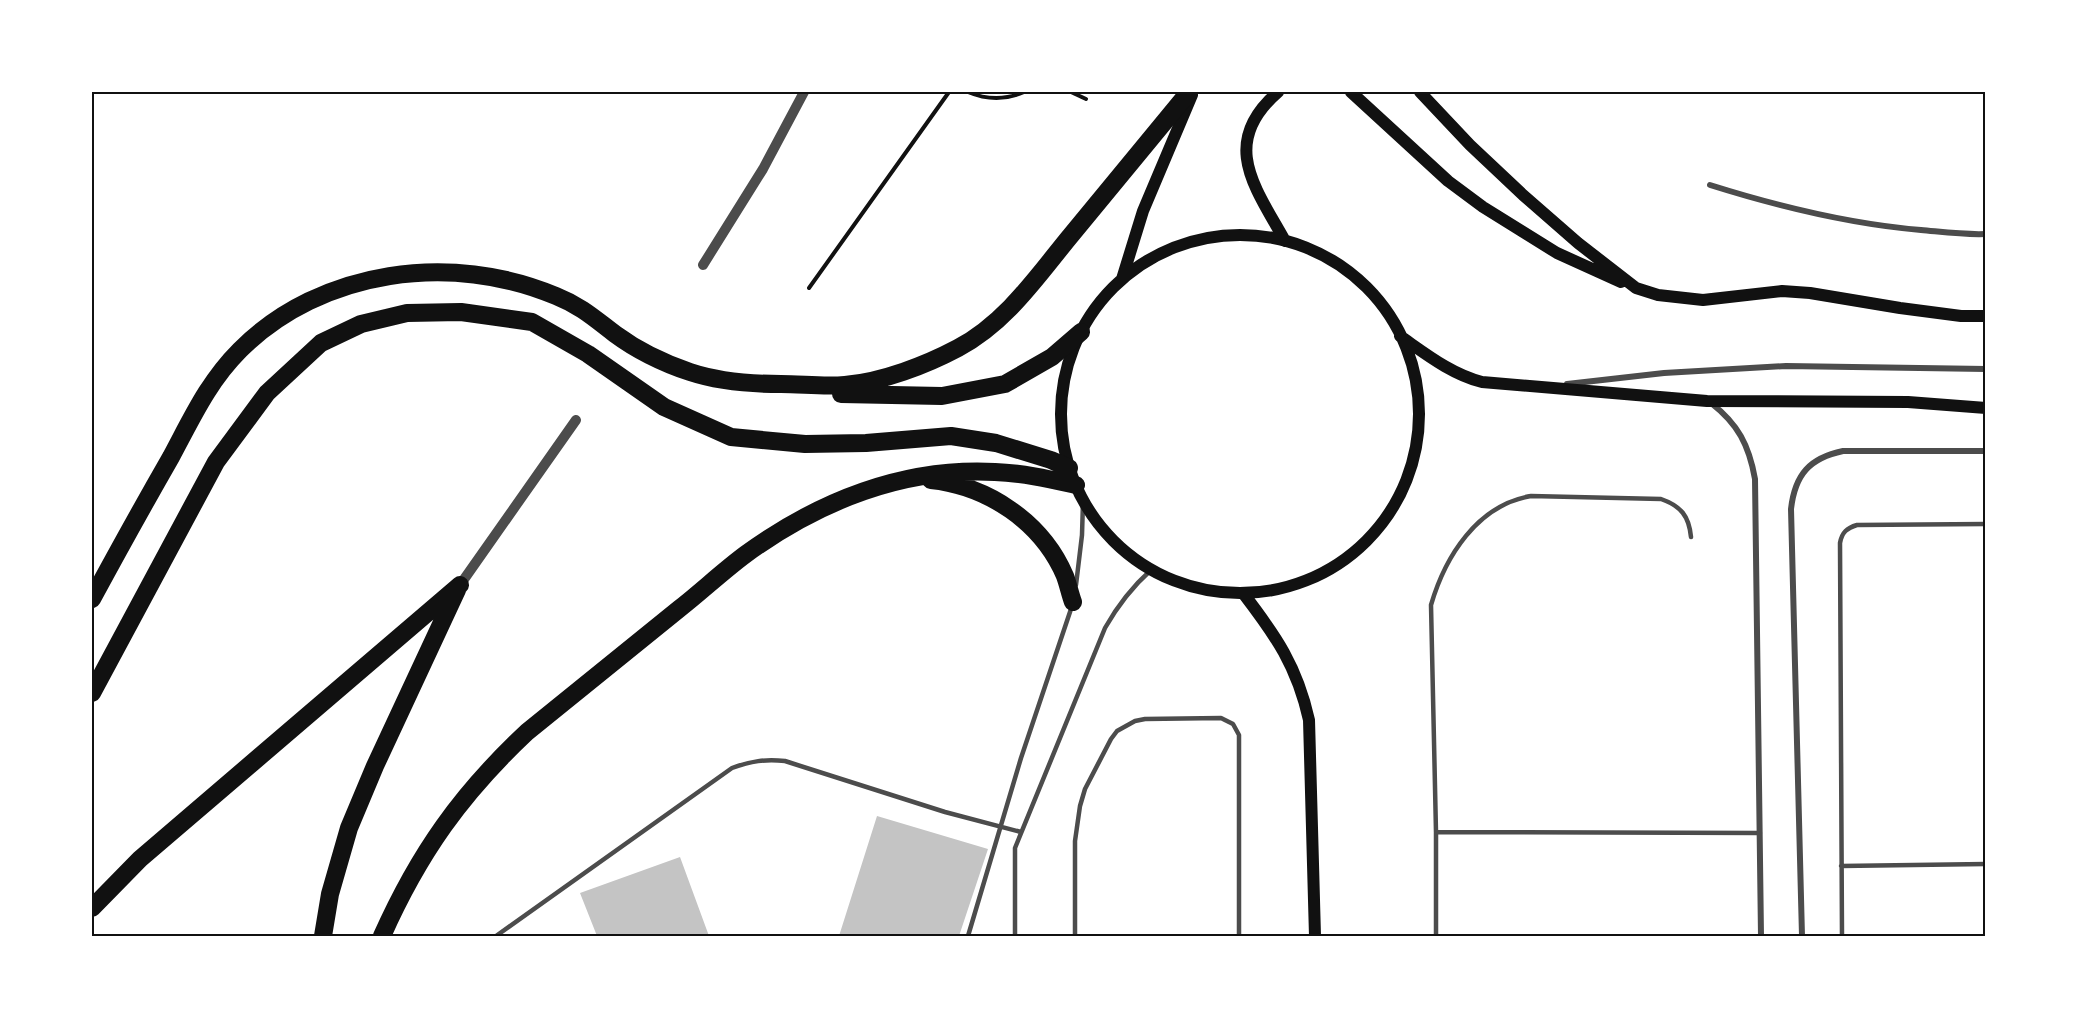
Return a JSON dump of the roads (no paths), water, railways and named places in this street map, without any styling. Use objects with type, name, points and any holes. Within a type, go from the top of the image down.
[{"type":"highway","points":[[92,599],[195,409],[215,378],[240,350],[269,326],[300,305],[334,290],[408,273],[446,272],[484,275],[556,296],[591,313],[639,350],[666,364],[723,381],[754,384],[845,385],[905,372],[961,347],[1011,310],[1192,92]]},
{"type":"highway","points":[[92,693],[216,462],[267,393],[321,343],[361,324],[407,313],[460,312],[532,322],[588,354],[664,407],[731,437],[815,444],[866,443],[951,436],[996,443],[1051,460],[1076,485]]},
{"type":"highway","points":[[784,384],[811,392],[942,396],[1005,384],[1052,357],[1081,332]]},
{"type":"highway","points":[[382,936],[409,880],[442,826],[496,761],[527,732],[746,555],[786,528],[825,506],[857,493],[908,478],[955,472],[996,472],[1036,476],[1076,485]]},
{"type":"highway","points":[[908,478],[965,487],[991,497],[1014,512],[1035,530],[1052,552],[1065,576],[1073,602]]},
{"type":"highway","points":[[92,908],[140,859],[460,585]]},
{"type":"highway","points":[[323,936],[330,894],[349,828],[375,766],[460,585]]},
{"type":"main road","points":[[1122,279],[1143,212],[1192,92]]},
{"type":"main road","points":[[1278,92],[1263,104],[1253,121],[1247,140],[1246,160],[1252,180],[1285,241]]},
{"type":"main road","points":[[1351,92],[1448,181],[1483,207],[1557,253],[1595,272],[1636,288],[1658,295],[1703,300],[1782,291],[1839,297],[1961,316],[1986,316]]},
{"type":"main road","points":[[1420,92],[1522,195],[1636,288]]},
{"type":"main road","points":[[1236,235],[1260,236],[1285,241],[1324,257],[1353,276],[1388,314],[1411,364],[1417,394],[1418,424],[1414,454],[1405,482],[1392,509],[1353,553],[1328,570],[1301,583],[1272,590],[1243,593],[1204,589],[1151,570],[1113,540],[1094,518],[1076,485],[1062,434],[1065,375],[1081,332],[1099,303],[1122,279],[1142,264],[1163,252],[1195,241],[1236,235]]},
{"type":"main road","points":[[1400,336],[1437,361],[1466,377],[1482,382],[1707,401],[1908,402],[1986,408]]},
{"type":"main road","points":[[1243,593],[1274,633],[1289,660],[1303,692],[1309,720],[1315,936]]},
{"type":"street","points":[[703,265],[735,218],[804,92]]},
{"type":"street","points":[[1710,186],[1798,210],[1881,227],[1969,235],[1986,234]]},
{"type":"street","points":[[1544,388],[1614,378],[1735,368],[1816,366],[1986,369]]},
{"type":"street","points":[[1707,401],[1728,419],[1745,442],[1755,479],[1761,936]]},
{"type":"street","points":[[460,585],[576,420]]},
{"type":"street","points":[[1802,936],[1791,509],[1793,492],[1800,476],[1812,463],[1827,454],[1844,451],[1986,451]]},
{"type":"lane","points":[[968,936],[1021,758],[1073,602],[1082,535],[1076,485]]},
{"type":"lane","points":[[1436,936],[1431,605],[1437,582],[1447,561],[1477,524],[1516,498],[1548,496],[1661,499],[1680,509],[1687,517],[1691,537]]},
{"type":"lane","points":[[1842,936],[1840,543],[1845,530],[1857,525],[1986,524]]},
{"type":"lane","points":[[1015,936],[1015,848],[1105,628],[1117,606],[1133,586],[1151,570]]},
{"type":"lane","points":[[1075,936],[1076,823],[1085,789],[1111,740],[1126,726],[1145,719],[1221,718],[1233,724],[1239,735],[1239,936]]},
{"type":"lane","points":[[496,936],[732,768],[749,761],[767,759],[785,761],[945,812],[1021,832]]},
{"type":"lane","points":[[1436,832],[1760,833]]},
{"type":"lane","points":[[1841,866],[1986,864]]}]
